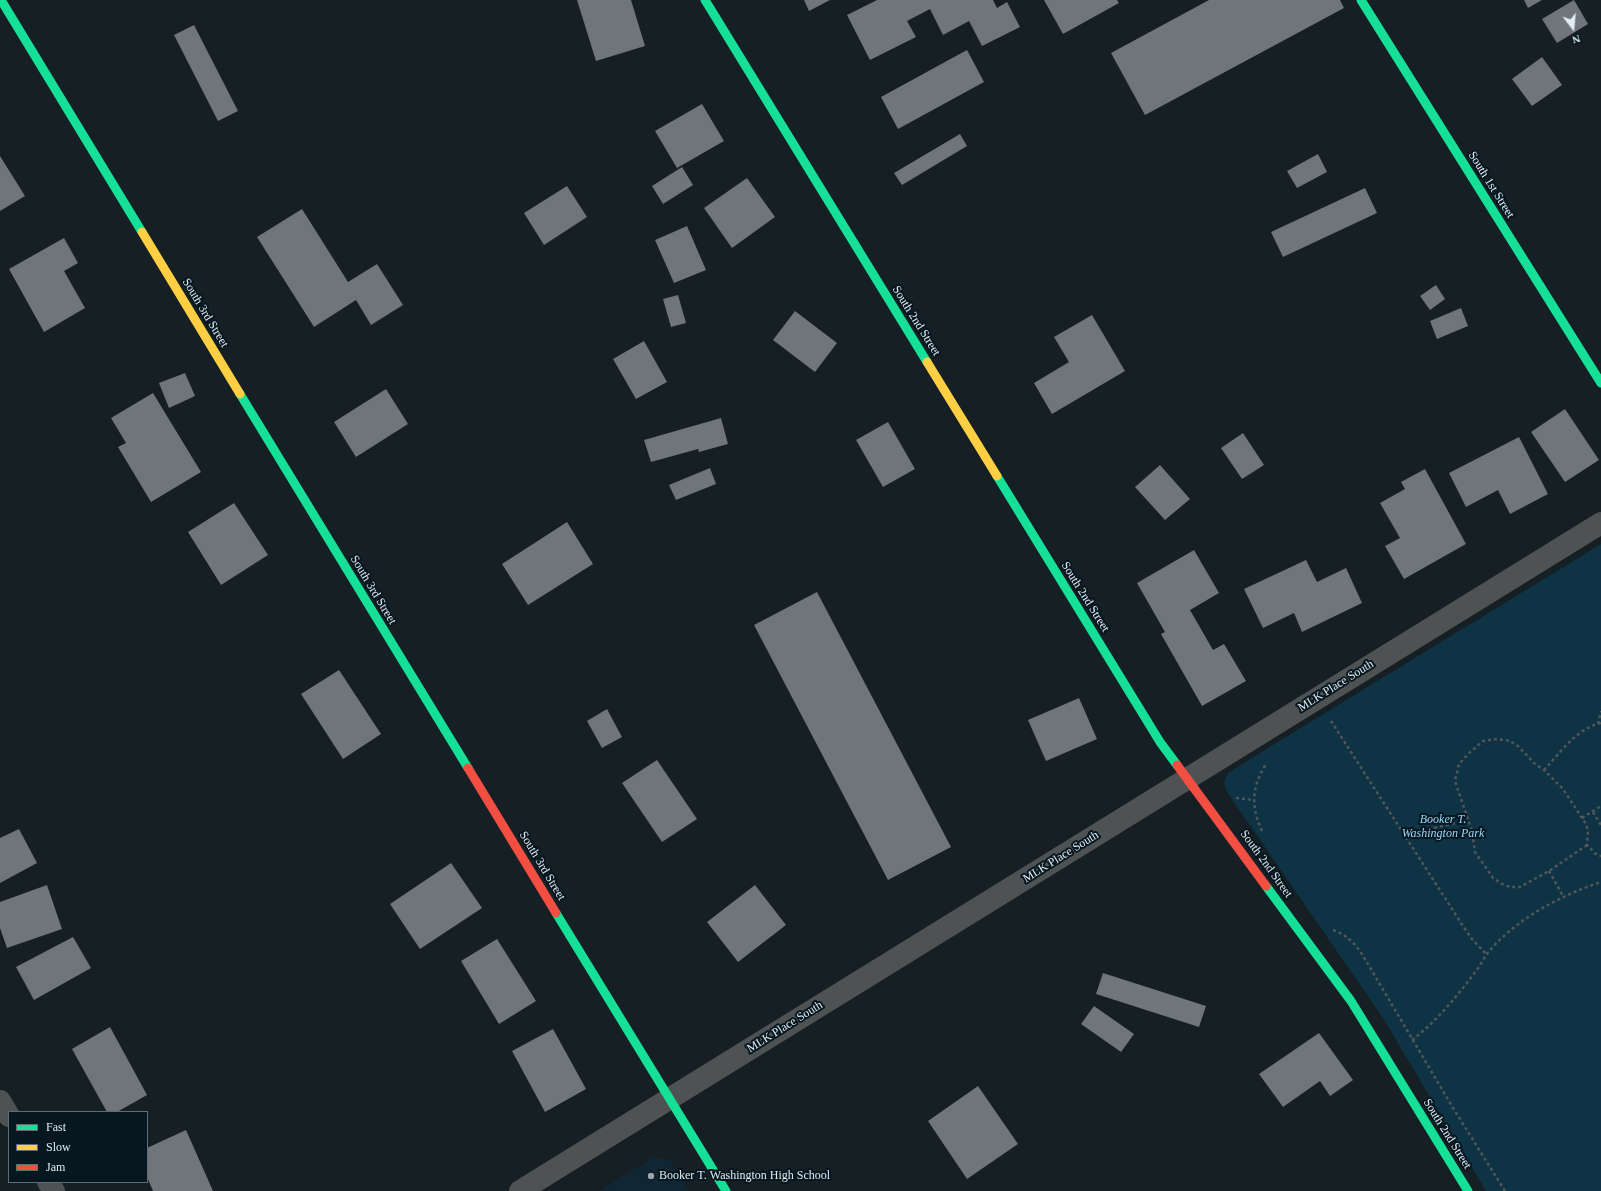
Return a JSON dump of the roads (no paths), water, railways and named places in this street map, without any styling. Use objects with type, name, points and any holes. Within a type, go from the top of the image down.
[{"type":"street","name":"South 3rd Street","points":[[1,0],[726,1191]]},
{"type":"street","name":"South 2nd Street","points":[[705,0],[1160,742],[1351,1001],[1468,1191]]},
{"type":"street","name":"South 1st Street","points":[[1361,0],[1601,383]]},
{"type":"street","name":"MLK Place South","points":[[520,1191],[1601,523]]},
{"type":"street","points":[[0,1101],[8,1114]]},
{"type":"place","name":"Booker T. Washington High School","points":[[651,1176]]},
{"type":"park label","name":"Booker T. Washington Park","points":[[1443,827]]}]
